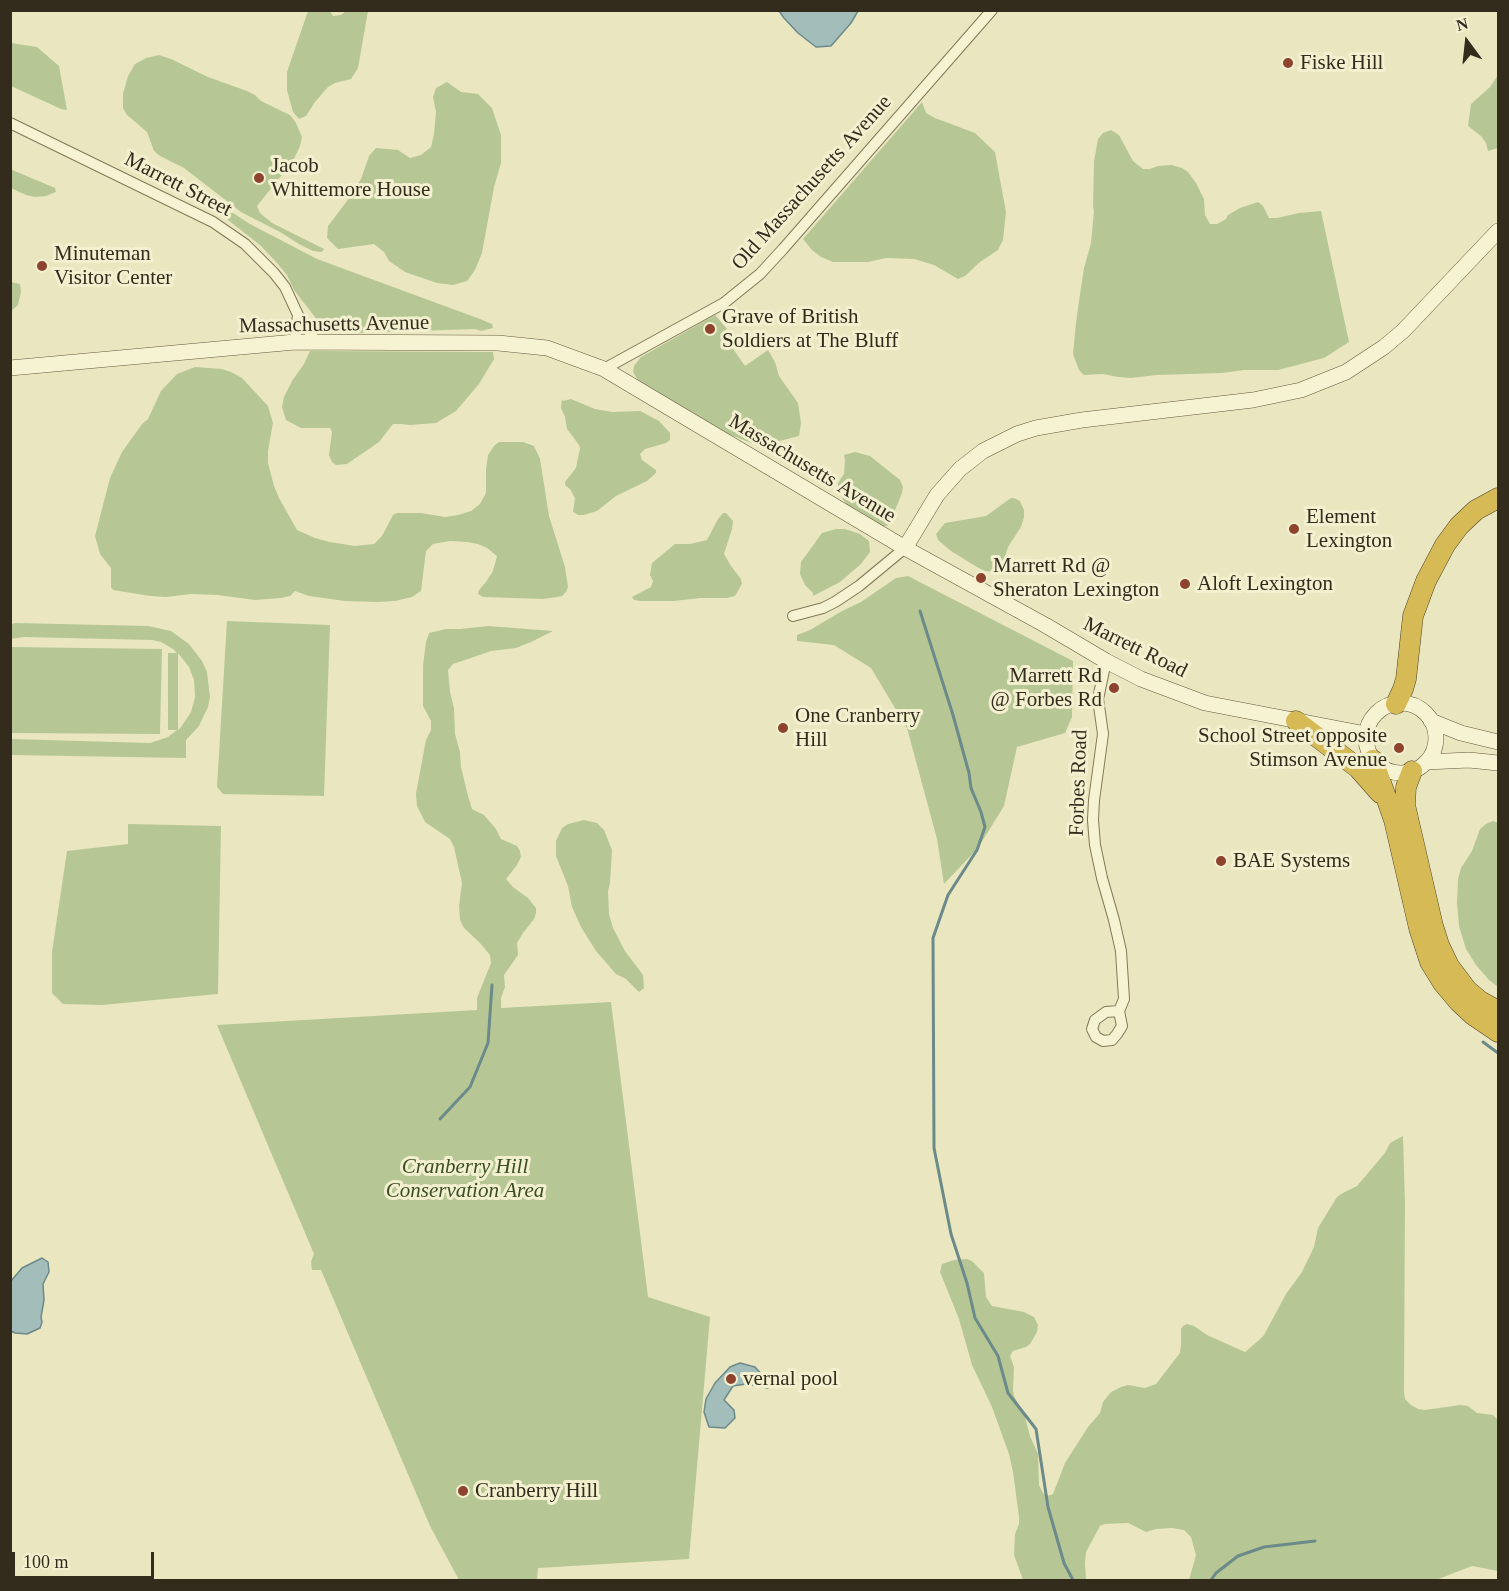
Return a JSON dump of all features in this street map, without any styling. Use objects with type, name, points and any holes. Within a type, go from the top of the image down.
[{"type":"highway","points":[[1396,704],[1406,679],[1410,632],[1419,596],[1445,545],[1459,526],[1476,510],[1498,498]]},
{"type":"highway","points":[[1296,721],[1359,768],[1376,787],[1392,815]]},
{"type":"highway","points":[[1373,760],[1392,815],[1419,928],[1430,962],[1443,983],[1459,1002],[1498,1032]]},
{"type":"highway","points":[[1419,767],[1405,789],[1405,805],[1438,945],[1449,966],[1467,990],[1480,1001],[1498,1011]]},
{"type":"main road","name":"Massachusetts Avenue","points":[[10,369],[295,342],[498,343],[547,348],[604,369],[905,548],[937,495],[960,469],[983,451],[1017,434],[1036,428],[1082,420],[1253,400],[1301,390],[1346,372],[1384,347],[1403,331],[1498,231]]},
{"type":"main road","name":"Marrett Road","points":[[905,548],[1106,661],[1158,686],[1205,703],[1366,734]]},
{"type":"main road","points":[[1419,767],[1431,755],[1435,742],[1435,730],[1431,721],[1426,714],[1409,705],[1396,704],[1384,708],[1370,722],[1366,734],[1367,748],[1373,760],[1389,771],[1403,773],[1419,767],[1469,760],[1498,763]]},
{"type":"main road","points":[[1431,721],[1461,733],[1498,742]]},
{"type":"street","name":"Old Massachusetts Avenue","points":[[604,369],[724,303],[759,274],[992,10]]},
{"type":"street","name":"Marrett Street","points":[[10,123],[213,222],[245,244],[274,273],[285,288],[298,315],[316,342]]},
{"type":"street","points":[[295,342],[298,315]]},
{"type":"street","points":[[793,616],[835,602],[905,548]]},
{"type":"street","name":"Forbes Road","points":[[1106,661],[1098,699],[1103,734],[1093,820],[1095,845],[1102,878],[1121,951],[1124,999],[1119,1011]]},
{"type":"green space","points":[[308,11],[330,11],[333,16],[341,15],[346,11],[368,11],[358,68],[351,79],[328,87],[306,116],[299,119],[293,112],[287,90],[287,72]]},
{"type":"green space","points":[[11,43],[37,47],[59,66],[67,110],[11,86]]},
{"type":"green space","points":[[159,55],[208,77],[247,91],[261,101],[290,115],[302,137],[300,146],[293,161],[257,206],[260,213],[272,223],[324,249],[322,252],[313,251],[241,212],[184,168],[154,151],[147,132],[127,115],[123,108],[123,94],[128,76],[135,64]]},
{"type":"green space","points":[[1498,75],[1498,148],[1488,151],[1481,136],[1468,126],[1471,104],[1490,87]]},
{"type":"green space","points":[[447,82],[461,92],[478,94],[492,108],[501,135],[501,163],[494,187],[482,253],[475,270],[467,281],[453,285],[437,283],[405,272],[389,261],[384,252],[374,244],[338,249],[327,238],[328,226],[361,179],[369,156],[376,148],[398,150],[410,158],[421,155],[431,147],[436,112],[433,97],[436,88]]},
{"type":"green space","points":[[922,102],[926,113],[975,133],[995,152],[1006,212],[1003,240],[998,250],[958,279],[934,265],[914,259],[886,258],[868,262],[833,262],[821,257],[803,239]]},
{"type":"green space","points":[[1111,130],[1119,135],[1133,161],[1143,169],[1172,165],[1188,172],[1204,199],[1205,215],[1210,224],[1217,224],[1240,208],[1258,202],[1263,206],[1269,218],[1321,211],[1349,342],[1324,358],[1278,370],[1244,370],[1131,378],[1103,374],[1084,375],[1079,370],[1073,354],[1076,323],[1084,268],[1091,243],[1094,211],[1094,161],[1098,139],[1103,133]]},
{"type":"green space","points":[[10,169],[55,188],[56,192],[35,197],[11,188]]},
{"type":"green space","points":[[230,213],[317,259],[480,319],[492,324],[493,328],[481,331],[475,329],[356,333],[339,332],[326,328],[294,290],[287,275],[277,263],[260,245],[228,220]]},
{"type":"green space","points":[[11,282],[20,284],[21,292],[18,305],[11,311]]},
{"type":"green space","points":[[715,315],[727,329],[722,333],[745,366],[768,350],[779,376],[798,403],[801,423],[799,436],[772,443],[754,444],[718,430],[639,382],[633,372],[634,366],[641,357]]},
{"type":"green space","points":[[310,351],[493,352],[494,359],[479,384],[456,411],[436,423],[393,424],[379,442],[347,464],[336,465],[329,455],[332,432],[330,428],[301,428],[286,420],[282,407],[292,381]]},
{"type":"green space","points":[[195,367],[231,372],[242,378],[268,406],[273,423],[268,463],[279,498],[297,530],[330,542],[355,546],[374,544],[382,536],[393,515],[397,513],[421,513],[445,517],[471,511],[480,504],[486,493],[488,455],[494,446],[499,442],[523,442],[534,446],[540,459],[549,516],[565,567],[568,587],[566,592],[562,596],[543,599],[483,597],[478,594],[479,590],[493,571],[497,556],[478,544],[450,541],[433,544],[426,551],[421,591],[412,597],[395,601],[345,601],[309,596],[295,591],[290,596],[255,600],[218,595],[150,596],[113,590],[111,568],[100,554],[95,536],[110,478],[122,452],[148,419],[161,391],[177,374]]},
{"type":"green space","points":[[562,399],[563,401],[571,399],[595,409],[612,412],[640,411],[659,421],[670,433],[670,440],[645,449],[640,454],[642,460],[656,470],[656,473],[647,481],[616,496],[597,511],[584,515],[573,512],[575,498],[565,482],[576,468],[580,448],[567,429],[561,408]]},
{"type":"green space","points":[[855,452],[870,456],[900,480],[903,487],[902,493],[889,525],[882,527],[865,518],[857,510],[847,505],[838,492],[838,483],[844,474],[844,455]]},
{"type":"green space","points":[[1011,498],[1020,501],[1024,517],[998,572],[985,571],[977,567],[938,540],[936,534],[945,523],[986,516]]},
{"type":"green space","points":[[723,513],[726,513],[733,521],[724,554],[741,579],[742,584],[735,596],[674,601],[634,600],[632,597],[651,587],[652,563],[675,544],[690,544],[707,540]]},
{"type":"green space","points":[[845,529],[860,534],[869,541],[870,552],[861,564],[840,582],[813,596],[800,574],[801,562],[822,533]]},
{"type":"green space","points":[[908,576],[1073,661],[1072,717],[1065,733],[1017,747],[1004,806],[978,848],[944,884],[937,839],[907,728],[871,668],[834,645],[797,641],[797,635],[861,602],[896,578]]},
{"type":"green space","points":[[227,621],[330,625],[324,796],[223,794],[217,787]]},
{"type":"green space","points":[[11,624],[148,626],[171,631],[189,644],[207,672],[210,697],[199,726],[186,740],[186,758],[11,755],[11,739],[150,743],[168,737],[177,730],[168,730],[168,653],[177,653],[161,642],[152,640],[24,637],[11,639]],"holes":[[[178,653],[189,667],[194,680],[195,697],[191,712],[178,730]]]},
{"type":"green space","name":"Cranberry Hill Conservation Area","points":[[488,626],[553,631],[516,648],[491,651],[453,664],[448,670],[454,708],[455,734],[472,809],[484,815],[501,839],[517,846],[521,857],[506,879],[536,908],[534,919],[517,943],[518,955],[504,975],[505,987],[501,998],[501,1008],[611,1002],[648,1297],[710,1317],[689,1559],[538,1568],[537,1580],[459,1580],[430,1526],[321,1270],[312,1270],[311,1262],[314,1254],[217,1025],[477,1010],[477,998],[491,963],[490,955],[464,928],[460,920],[462,883],[454,847],[450,839],[425,822],[417,806],[416,794],[426,740],[431,730],[431,721],[423,706],[423,666],[429,633],[446,629]]},
{"type":"green space","points":[[11,647],[162,649],[160,734],[11,733]]},
{"type":"green space","points":[[584,820],[597,823],[604,830],[612,850],[608,891],[609,914],[613,928],[625,951],[643,975],[644,988],[639,992],[626,979],[616,974],[596,951],[572,907],[568,886],[556,856],[556,841],[562,828]]},
{"type":"green space","points":[[1493,821],[1498,823],[1498,987],[1476,965],[1466,949],[1459,926],[1457,903],[1461,868],[1472,851],[1480,829]]},
{"type":"green space","points":[[128,824],[221,826],[218,994],[102,1005],[63,1004],[52,993],[52,952],[67,851],[128,844]]},
{"type":"green space","points":[[1403,1136],[1405,1399],[1418,1409],[1425,1410],[1468,1406],[1477,1413],[1493,1415],[1498,1420],[1498,1571],[1472,1566],[1436,1580],[1189,1580],[1196,1555],[1191,1537],[1184,1530],[1172,1528],[1146,1532],[1128,1523],[1100,1526],[1086,1552],[1086,1580],[1023,1580],[1014,1555],[1019,1517],[1009,1454],[992,1407],[972,1365],[959,1319],[940,1272],[942,1264],[954,1260],[972,1261],[984,1273],[986,1297],[992,1306],[1024,1312],[1034,1317],[1038,1325],[1030,1344],[1013,1351],[1010,1356],[1014,1367],[1014,1396],[1025,1417],[1038,1454],[1039,1485],[1047,1496],[1053,1494],[1065,1463],[1088,1427],[1100,1413],[1103,1402],[1111,1392],[1128,1385],[1145,1388],[1156,1384],[1180,1353],[1183,1326],[1187,1324],[1194,1326],[1207,1335],[1245,1352],[1264,1335],[1286,1294],[1302,1272],[1314,1247],[1318,1228],[1337,1197],[1357,1186],[1385,1153],[1390,1143]]},
{"type":"water","points":[[779,11],[858,11],[831,46],[816,47],[798,33]]},
{"type":"water","points":[[42,1258],[48,1262],[49,1272],[43,1284],[44,1300],[40,1328],[27,1334],[15,1333],[11,1331],[11,1281],[22,1268]]},
{"type":"water","points":[[740,1363],[755,1367],[766,1379],[768,1388],[746,1384],[733,1386],[724,1400],[734,1410],[735,1418],[725,1428],[709,1427],[704,1412],[706,1399],[715,1383],[730,1367]]},
{"type":"waterway","points":[[920,611],[953,715],[971,788],[985,827],[977,850],[948,895],[933,938],[934,1148],[951,1234],[967,1283],[975,1318],[998,1356],[1008,1393],[1036,1429],[1048,1507],[1064,1563],[1073,1580]]},
{"type":"waterway","points":[[440,1119],[470,1087],[488,1043],[492,985]]},
{"type":"waterway","points":[[1483,1042],[1498,1053]]},
{"type":"waterway","points":[[1211,1580],[1216,1573],[1238,1556],[1264,1547],[1315,1541]]},
{"type":"place","name":"Fiske Hill","points":[[1288,63]]},
{"type":"place","name":"Jacob Whittemore House","points":[[259,178]]},
{"type":"place","name":"Minuteman Visitor Center","points":[[42,266]]},
{"type":"place","name":"Grave of British Soldiers at The Bluff","points":[[710,329]]},
{"type":"place","name":"Element Lexington","points":[[1294,529]]},
{"type":"place","name":"Marrett Rd @ Sheraton Lexington","points":[[981,578]]},
{"type":"place","name":"Aloft Lexington","points":[[1185,584]]},
{"type":"place","name":"Marrett Rd @ Forbes Rd","points":[[1114,688]]},
{"type":"place","name":"One Cranberry Hill","points":[[783,728]]},
{"type":"place","name":"School Street opposite Stimson Avenue","points":[[1399,748]]},
{"type":"place","name":"BAE Systems","points":[[1221,861]]},
{"type":"place","name":"vernal pool","points":[[731,1379]]},
{"type":"place","name":"Cranberry Hill","points":[[463,1491]]}]
